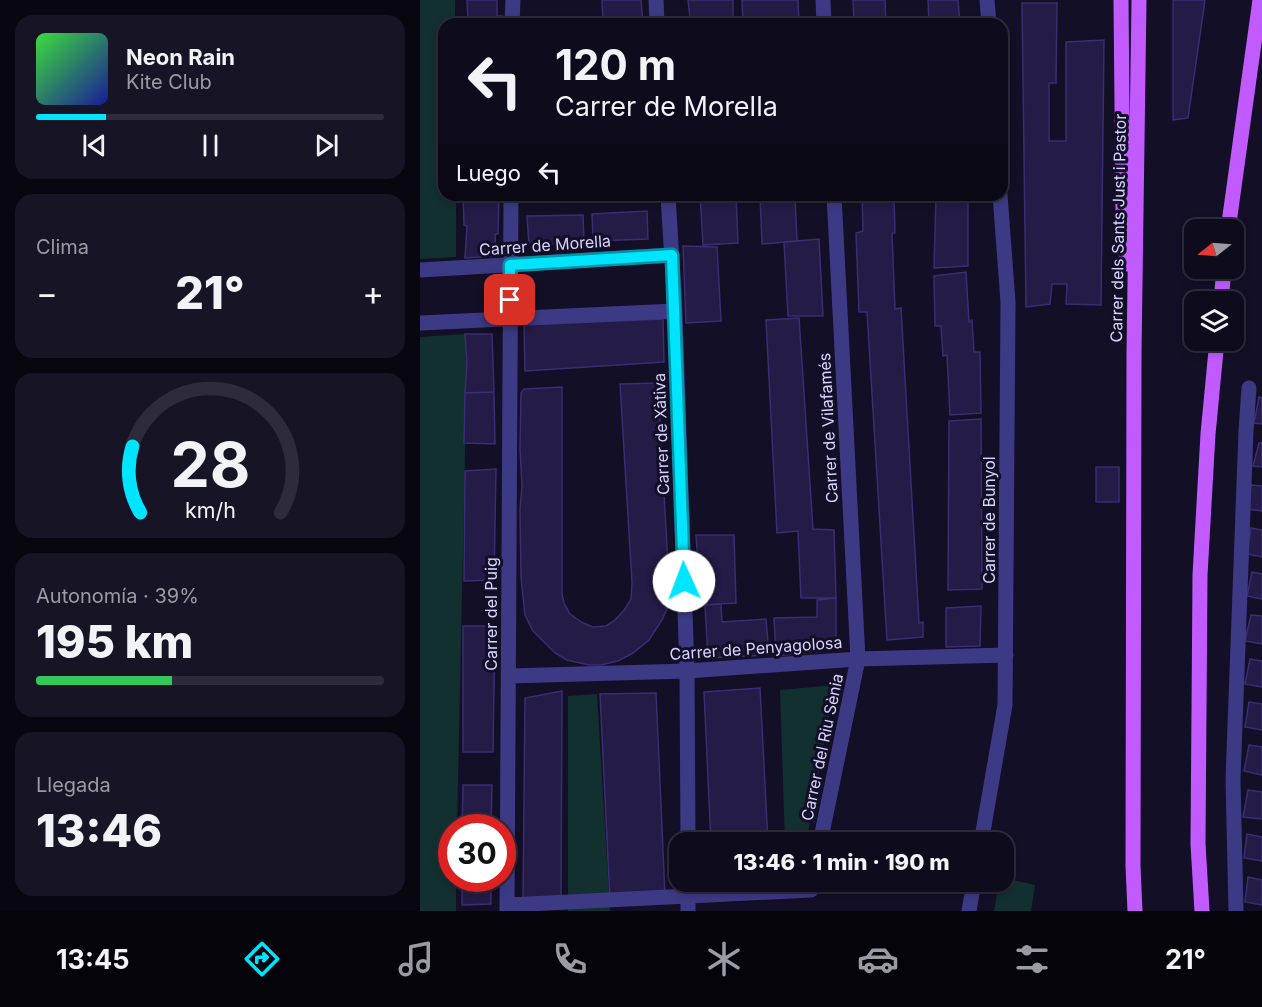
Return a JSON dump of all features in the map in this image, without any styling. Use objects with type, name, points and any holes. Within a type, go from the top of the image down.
[{"type":"main road","name":"Carrer dels Sants Just i Pastor","points":[[1121,0],[1123,211],[1134,354]]},
{"type":"main road","name":"Carrer dels Sants Just i Pastor","points":[[1134,354],[1139,0]]},
{"type":"main road","points":[[1230,219],[1260,0]]},
{"type":"main road","points":[[1202,911],[1198,844],[1200,576],[1208,434],[1216,351]]},
{"type":"main road","points":[[1134,354],[1133,866],[1135,911]]},
{"type":"main road","points":[[1127,911],[1133,866]]},
{"type":"street","points":[[512,18],[513,0]]},
{"type":"street","points":[[656,0],[657,18]]},
{"type":"street","points":[[823,0],[824,18]]},
{"type":"street","points":[[987,0],[988,18]]},
{"type":"street","name":"Carrer del Puig","points":[[507,908],[511,201]]},
{"type":"street","name":"Carrer de Xàtiva","points":[[668,201],[675,311],[687,671],[688,832]]},
{"type":"street","name":"Carrer de Vilafamés","points":[[834,201],[858,659]]},
{"type":"street","name":"Carrer de Bunyol","points":[[983,832],[1005,705],[1008,302],[1000,201]]},
{"type":"street","name":"Carrer de Morella","points":[[420,270],[672,255]]},
{"type":"street","points":[[420,323],[675,311]]},
{"type":"street","points":[[1236,911],[1233,779],[1249,388]]},
{"type":"street","name":"Carrer de Penyagolosa","points":[[509,676],[687,671],[858,659],[1006,655]]},
{"type":"street","name":"Carrer del Riu Sènia","points":[[822,832],[858,659]]},
{"type":"street","points":[[507,908],[770,892]]},
{"type":"street","points":[[969,911],[972,892]]},
{"type":"green space","points":[[420,0],[455,0],[455,18],[438,18],[438,201],[456,201],[456,257],[420,259]]},
{"type":"green space","points":[[465,334],[467,363],[457,814],[438,814],[438,892],[456,892],[456,911],[420,911],[420,337]]},
{"type":"green space","points":[[835,685],[808,832],[785,832],[780,690]]},
{"type":"green space","points":[[597,694],[610,911],[568,911],[568,696]]},
{"type":"green space","points":[[1014,880],[1035,885],[1031,911],[994,911],[997,892],[1014,892]]},
{"type":"building","points":[[467,0],[497,0],[497,16],[502,16],[502,18],[468,18]]},
{"type":"building","points":[[602,0],[641,0],[642,18],[603,18]]},
{"type":"building","points":[[688,0],[733,0],[733,17],[690,18]]},
{"type":"building","points":[[742,0],[798,0],[799,18],[743,18]]},
{"type":"building","points":[[853,0],[885,0],[886,18],[854,18]]},
{"type":"building","points":[[928,0],[958,0],[960,18],[929,18]]},
{"type":"building","points":[[1173,0],[1205,0],[1188,118],[1173,120]]},
{"type":"building","points":[[1022,3],[1057,3],[1056,83],[1049,83],[1049,141],[1066,141],[1066,42],[1104,40],[1101,305],[1066,304],[1067,284],[1052,284],[1050,304],[1026,307]]},
{"type":"building","points":[[463,201],[499,201],[498,234],[495,234],[496,256],[465,258],[467,226],[464,225]]},
{"type":"building","points":[[700,201],[736,201],[738,243],[703,245]]},
{"type":"building","points":[[760,201],[795,201],[797,241],[762,244]]},
{"type":"building","points":[[862,201],[894,201],[895,233],[892,233],[895,309],[901,308],[919,623],[923,622],[923,637],[887,640],[867,312],[859,312],[856,233],[863,231]]},
{"type":"building","points":[[936,201],[968,201],[968,266],[934,268]]},
{"type":"building","points":[[647,211],[648,239],[593,241],[592,214]]},
{"type":"building","points":[[583,215],[584,243],[529,245],[527,216]]},
{"type":"building","points":[[819,239],[823,316],[788,316],[784,242]]},
{"type":"building","points":[[683,246],[717,247],[721,321],[686,323]]},
{"type":"building","points":[[966,272],[969,322],[972,320],[974,352],[980,352],[981,413],[950,415],[947,355],[943,356],[941,326],[935,326],[934,276]]},
{"type":"building","points":[[799,318],[813,529],[834,530],[836,598],[801,598],[798,531],[777,533],[766,320]]},
{"type":"building","points":[[663,319],[664,362],[525,371],[524,325]]},
{"type":"building","points":[[465,334],[492,334],[494,392],[465,393],[467,363]]},
{"type":"building","points":[[658,383],[670,602],[649,640],[633,653],[618,661],[601,665],[567,660],[555,653],[533,631],[525,615],[521,577],[521,393],[524,389],[562,387],[562,594],[570,614],[593,627],[606,626],[614,621],[631,599],[632,582],[620,384]]},
{"type":"building","points":[[494,392],[495,444],[464,443],[465,393]]},
{"type":"building","points":[[1259,397],[1262,398],[1262,424],[1254,423]]},
{"type":"building","points":[[981,419],[982,589],[948,590],[949,421]]},
{"type":"building","points":[[1259,443],[1262,443],[1262,467],[1253,466]]},
{"type":"building","points":[[1096,467],[1119,467],[1119,502],[1096,502]]},
{"type":"building","points":[[496,469],[494,580],[464,581],[465,471]]},
{"type":"building","points":[[1251,485],[1262,486],[1262,511],[1247,509]]},
{"type":"building","points":[[1251,528],[1262,530],[1262,557],[1247,554]]},
{"type":"building","points":[[696,535],[734,535],[736,603],[701,605]]},
{"type":"building","points":[[1252,572],[1262,574],[1262,599],[1247,596]]},
{"type":"building","points":[[836,598],[836,641],[822,643],[823,651],[776,656],[774,618],[817,617],[817,600]]},
{"type":"building","points":[[721,604],[722,622],[766,619],[769,655],[708,658],[705,605]]},
{"type":"building","points":[[981,606],[980,646],[946,647],[946,608]]},
{"type":"building","points":[[1251,615],[1262,616],[1262,644],[1245,641]]},
{"type":"building","points":[[463,626],[495,626],[493,752],[463,752]]},
{"type":"building","points":[[1250,659],[1262,661],[1262,687],[1245,684]]},
{"type":"building","points":[[760,688],[767,832],[710,832],[704,692]]},
{"type":"building","points":[[562,691],[561,901],[523,902],[525,698]]},
{"type":"building","points":[[656,693],[665,895],[610,900],[600,694]]},
{"type":"building","points":[[1249,702],[1262,704],[1262,730],[1245,727]]},
{"type":"building","points":[[1249,745],[1262,747],[1262,775],[1244,771]]},
{"type":"building","points":[[463,785],[492,785],[491,814],[462,814]]},
{"type":"building","points":[[1248,790],[1262,792],[1262,819],[1243,817]]},
{"type":"building","points":[[1247,834],[1262,837],[1262,861],[1244,858]]},
{"type":"building","points":[[1248,877],[1262,880],[1262,905],[1245,902]]},
{"type":"building","points":[[462,892],[491,892],[491,904],[462,905]]},
{"type":"route","points":[[510,300],[510,265],[672,255],[684,581]]}]
